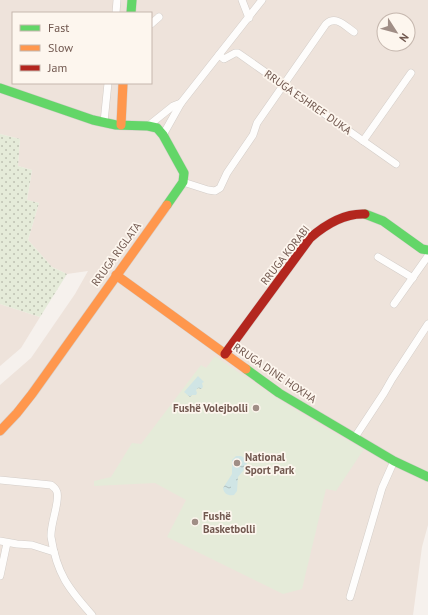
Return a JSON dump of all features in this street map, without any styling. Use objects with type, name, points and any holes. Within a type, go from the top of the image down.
[{"type":"street","points":[[116,12],[117,0]]},
{"type":"street","points":[[130,12],[132,0]]},
{"type":"street","points":[[242,0],[249,18]]},
{"type":"street","points":[[163,135],[181,103],[262,0]]},
{"type":"street","points":[[152,23],[159,17]]},
{"type":"street","points":[[0,88],[93,120],[121,125],[148,126],[156,128],[163,135],[184,173],[183,182],[215,191],[220,188],[227,173],[253,135],[257,123],[328,22],[336,20],[354,32]]},
{"type":"street","name":"RRUGA ESHREF DUKA","points":[[219,55],[224,58],[235,52],[238,53],[396,164]]},
{"type":"street","points":[[364,141],[411,73]]},
{"type":"street","points":[[104,122],[108,84]]},
{"type":"street","points":[[121,125],[123,84]]},
{"type":"street","points":[[148,126],[173,106],[181,103]]},
{"type":"street","name":"RRUGA RIGLATA","points":[[0,431],[32,394],[183,182]]},
{"type":"street","name":"RRUGA KORABI","points":[[225,354],[310,238],[333,222],[351,215],[365,214],[388,224],[422,249],[428,250]]},
{"type":"street","points":[[394,304],[428,256]]},
{"type":"street","points":[[378,257],[413,278]]},
{"type":"street","name":"RRUGA DINE HOXHA","points":[[116,275],[279,393],[394,461],[428,477]]},
{"type":"street","points":[[355,437],[428,324]]},
{"type":"street","points":[[350,597],[382,488],[394,461]]},
{"type":"street","points":[[0,480],[51,485],[55,488],[58,496],[51,535],[56,563],[67,585],[92,615]]},
{"type":"street","points":[[0,576],[3,542],[32,545],[54,552]]},
{"type":"shaded area","points":[[0,0],[428,0],[428,525],[422,547],[413,615],[0,615],[0,385],[31,358],[75,294],[88,271],[67,274],[52,267],[28,240],[39,203],[27,200],[32,170],[18,166],[20,139],[0,134]]},
{"type":"shaded area","points":[[0,304],[40,317],[21,348],[0,366]]},
{"type":"green space","points":[[0,134],[20,139],[18,166],[32,170],[27,200],[39,203],[28,240],[52,267],[67,274],[40,317],[0,304]]},
{"type":"green space","name":"National Sport Park","points":[[215,356],[306,417],[364,449],[336,491],[326,489],[302,589],[283,594],[167,537],[186,500],[155,483],[94,486],[94,481],[111,477],[132,443],[141,444],[201,365],[206,368]]},
{"type":"water","points":[[198,376],[204,382],[202,383],[203,387],[201,389],[198,388],[196,390],[196,395],[192,395],[190,397],[184,392]]},
{"type":"water","points":[[236,456],[241,456],[246,459],[247,466],[238,477],[237,491],[234,495],[230,495],[225,493],[223,488],[232,474],[232,460]]},
{"type":"traffic: fast","points":[[131,12],[132,0]]},
{"type":"traffic: fast","points":[[0,88],[93,120],[116,125],[148,126],[157,128],[163,135],[184,173],[183,182],[167,205]]},
{"type":"traffic: fast","points":[[365,214],[383,221],[422,249],[428,250]]},
{"type":"traffic: fast","points":[[246,369],[279,393],[394,461],[428,477]]},
{"type":"traffic: slow","points":[[121,125],[123,84]]},
{"type":"traffic: slow","points":[[0,431],[32,394],[167,205]]},
{"type":"traffic: slow","points":[[116,275],[246,369]]},
{"type":"traffic: jam","points":[[225,354],[310,238],[322,228],[336,220],[350,215],[365,214]]},
{"type":"place","name":"Fushë Volejbolli","points":[[256,408]]},
{"type":"place","name":"National Sport Park","points":[[237,463]]},
{"type":"place","name":"Fushë Basketbolli","points":[[195,522]]}]
